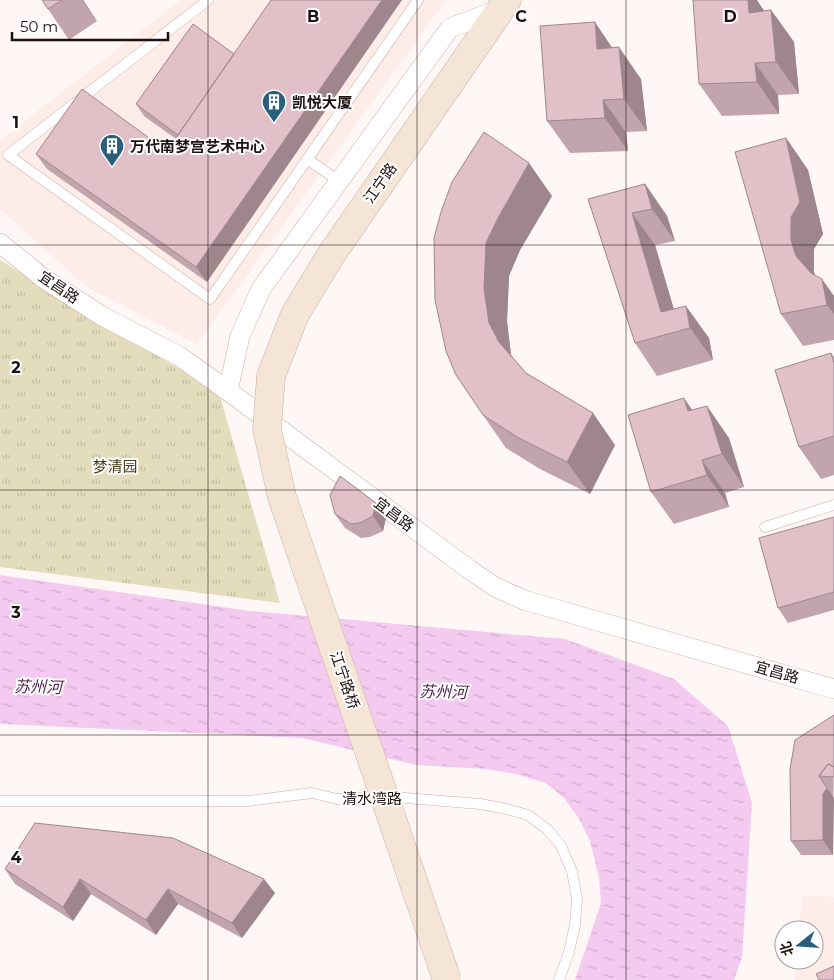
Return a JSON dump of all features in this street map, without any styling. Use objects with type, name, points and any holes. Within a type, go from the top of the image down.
[{"type":"main road","name":"江宁路","points":[[271,376],[295,314],[331,255],[504,5]]},
{"type":"main road","name":"江宁路桥","points":[[271,376],[267,429],[282,497],[447,980]]},
{"type":"street","points":[[228,391],[240,336],[261,289],[450,28],[504,5]]},
{"type":"street","name":"宜昌路","points":[[0,242],[43,278],[102,316],[178,356],[495,587],[524,600],[834,688]]},
{"type":"lane","points":[[208,0],[8,155],[210,299],[418,0]]},
{"type":"lane","points":[[307,159],[339,181]]},
{"type":"lane","points":[[765,527],[834,505]]},
{"type":"lane","name":"清水湾路","points":[[0,801],[248,801],[312,793],[337,799],[381,796],[480,804],[528,815],[547,829],[557,840],[572,871],[577,899],[575,925],[569,952],[559,980]]},
{"type":"shaded area","points":[[181,0],[446,0],[197,344],[87,287],[0,209],[0,140]]},
{"type":"shaded area","points":[[802,895],[834,897],[834,980],[795,980],[796,970],[824,970],[824,920],[800,920]]},
{"type":"green space","name":"梦清园","points":[[0,260],[219,393],[280,603],[0,567]]},
{"type":"water","name":"苏州河","points":[[0,575],[250,611],[565,639],[674,679],[728,726],[752,803],[742,957],[734,980],[575,980],[601,903],[599,878],[590,841],[578,817],[564,798],[546,783],[516,774],[485,769],[416,765],[302,738],[0,724]]},
{"type":"building","points":[[42,0],[62,0],[48,9]]},
{"type":"building","points":[[271,0],[382,0],[196,267],[36,154],[82,89],[167,151]]},
{"type":"building","points":[[693,0],[748,0],[749,13],[771,10],[776,62],[755,63],[757,82],[699,84]]},
{"type":"building","points":[[595,22],[597,49],[619,47],[624,99],[603,100],[605,118],[547,121],[540,26]]},
{"type":"building","points":[[193,24],[234,54],[178,135],[136,104]]},
{"type":"building","points":[[484,132],[529,163],[486,243],[484,289],[489,323],[499,342],[526,373],[593,413],[567,462],[517,437],[483,415],[456,375],[446,351],[435,300],[434,238],[452,182]]},
{"type":"building","points":[[786,138],[800,202],[791,217],[791,240],[796,256],[811,273],[822,279],[827,305],[781,314],[735,152]]},
{"type":"building","points":[[645,184],[652,209],[632,213],[661,312],[686,306],[690,328],[635,343],[588,199]]},
{"type":"building","points":[[831,353],[834,363],[834,436],[799,447],[775,370]]},
{"type":"building","points":[[684,398],[688,411],[707,406],[722,454],[702,460],[707,475],[651,492],[628,415]]},
{"type":"building","points":[[340,476],[376,503],[373,516],[360,523],[351,524],[335,514],[330,495]]},
{"type":"building","points":[[834,517],[834,592],[778,608],[759,538]]},
{"type":"building","points":[[834,715],[834,767],[828,764],[819,776],[827,788],[823,794],[823,840],[791,841],[790,769],[795,740]]},
{"type":"building","points":[[828,764],[834,767],[834,777],[819,776]]},
{"type":"building","points":[[35,823],[173,838],[264,879],[232,923],[168,889],[146,920],[80,879],[63,907],[5,869]]},
{"type":"building","points":[[834,966],[834,980],[819,980],[816,974]]},
{"type":"place","name":"凯悦大厦","points":[[274,123]]},
{"type":"place","name":"万代南梦宫艺术中心","points":[[112,167]]}]
